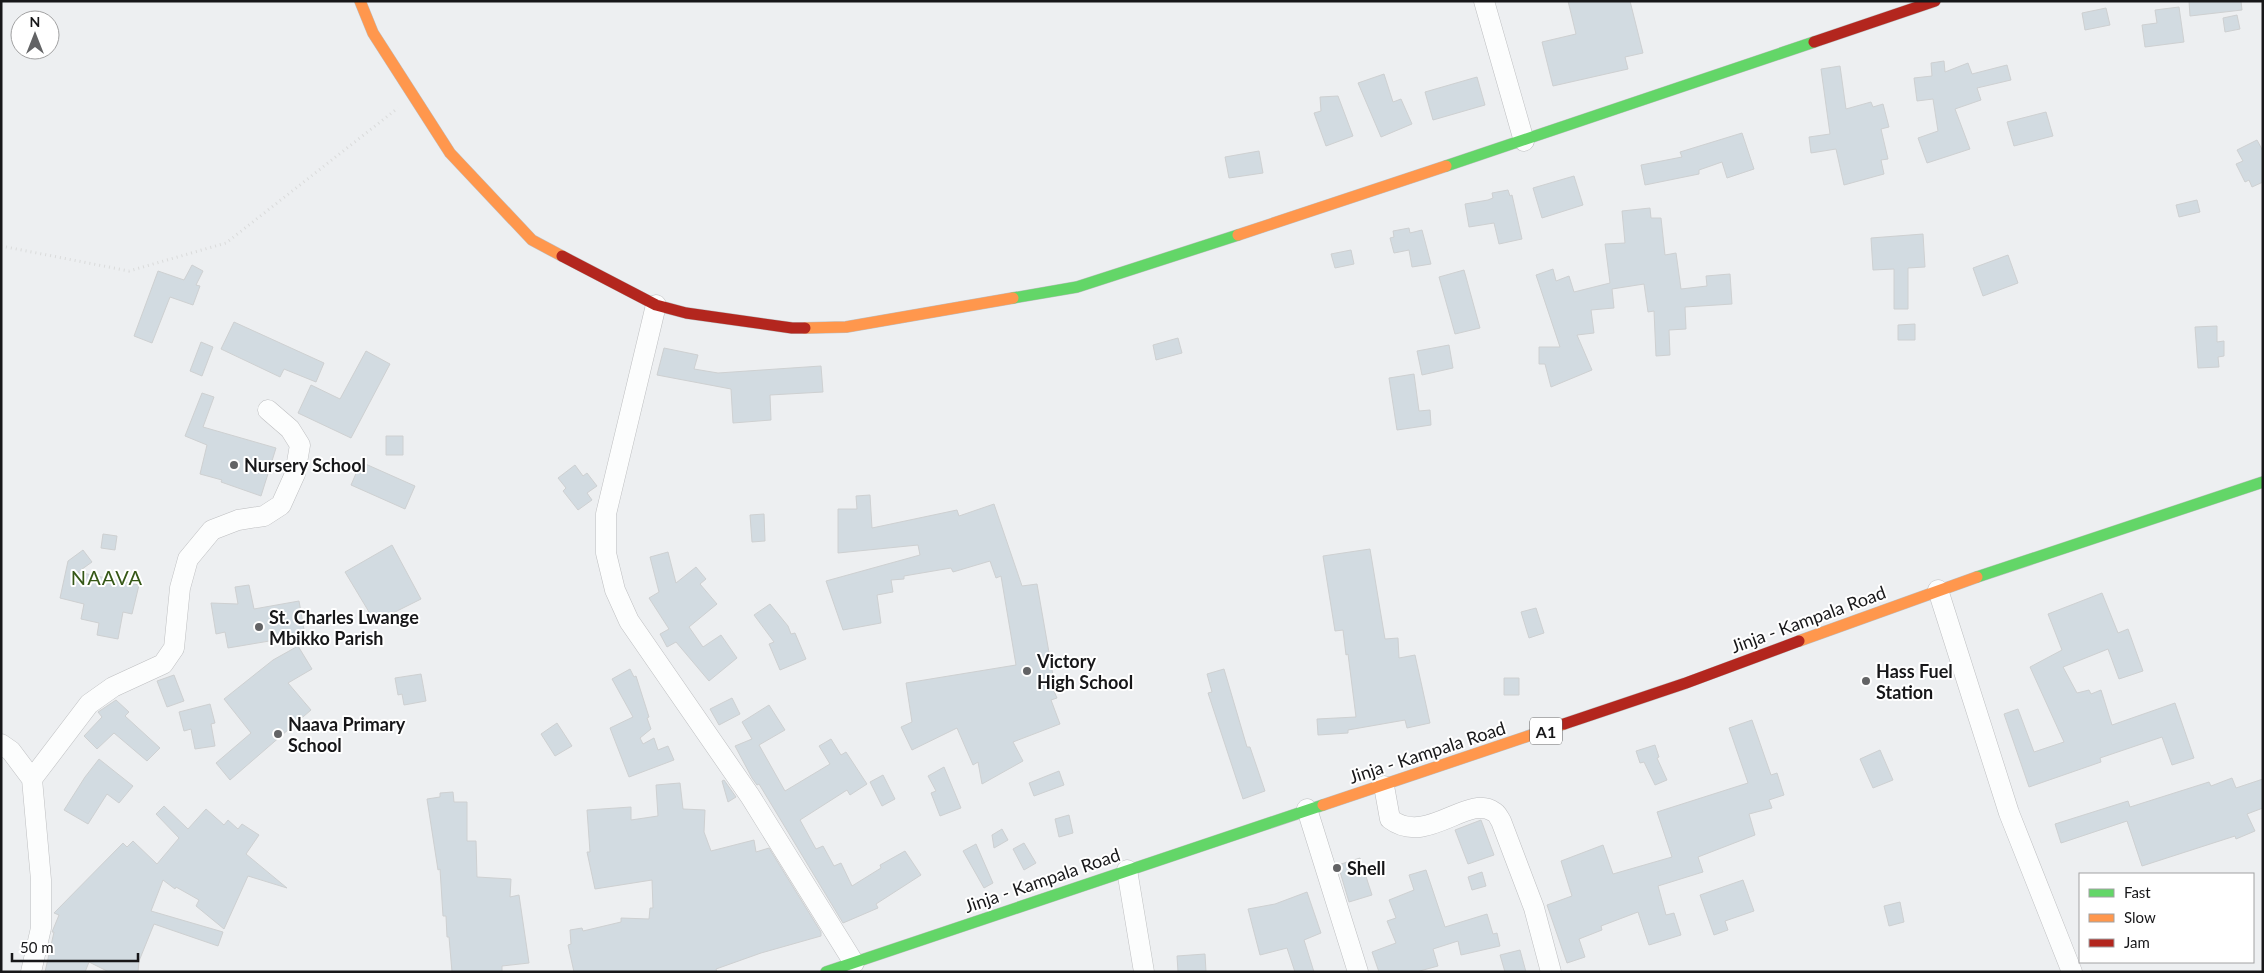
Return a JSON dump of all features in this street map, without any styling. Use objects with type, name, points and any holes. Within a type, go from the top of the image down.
[{"type":"main road","points":[[360,1],[373,33],[450,153],[532,240],[656,306],[686,313],[792,328],[846,327],[1030,297],[1077,287],[1524,141],[1935,1]]},
{"type":"main road","name":"Jinja - Kampala Road","points":[[826,972],[1307,809],[1384,786],[1686,683],[1938,590],[2263,482]]},
{"type":"street","points":[[1484,1],[1524,141]]},
{"type":"street","points":[[656,306],[606,514],[606,553],[615,590],[629,621],[750,796],[854,963]]},
{"type":"street","points":[[32,779],[89,704],[113,687],[164,664],[174,648],[180,588],[188,559],[212,530],[238,520],[264,516],[281,505],[295,474],[300,445],[290,429],[268,410]]},
{"type":"street","points":[[1938,590],[2009,813],[2072,972]]},
{"type":"street","points":[[1,744],[11,752],[32,779],[41,880],[41,928],[31,972]]},
{"type":"street","points":[[1384,786],[1390,819],[1399,825],[1409,828],[1421,828],[1471,810],[1483,808],[1494,812],[1501,821],[1534,908],[1551,972]]},
{"type":"street","points":[[1307,809],[1358,972]]},
{"type":"street","points":[[1127,870],[1144,972]]},
{"type":"path","points":[[1,246],[129,271],[226,243],[413,97]]},
{"type":"building","points":[[1568,1],[1630,1],[1643,53],[1625,57],[1628,69],[1553,86],[1542,42],[1576,34]]},
{"type":"building","points":[[2189,1],[2241,1],[2242,10],[2190,16]]},
{"type":"building","points":[[2179,7],[2184,42],[2145,47],[2142,25],[2157,23],[2155,10]]},
{"type":"building","points":[[2106,8],[2110,25],[2085,30],[2082,13]]},
{"type":"building","points":[[2237,15],[2240,29],[2225,32],[2223,18]]},
{"type":"building","points":[[1944,61],[1945,72],[1968,63],[1972,74],[2007,65],[2011,80],[1977,88],[1981,100],[1955,109],[1970,149],[1927,163],[1918,138],[1938,131],[1933,99],[1917,101],[1914,78],[1932,76],[1931,63]]},
{"type":"building","points":[[1840,66],[1846,109],[1871,102],[1873,107],[1883,104],[1889,127],[1881,129],[1888,159],[1881,160],[1884,174],[1844,185],[1836,149],[1811,153],[1809,137],[1830,134],[1821,69]]},
{"type":"building","points":[[1384,74],[1393,102],[1401,99],[1412,124],[1381,137],[1358,83]]},
{"type":"building","points":[[1477,77],[1485,105],[1433,120],[1425,92]]},
{"type":"building","points":[[1338,96],[1353,136],[1326,146],[1314,113],[1321,111],[1320,97]]},
{"type":"building","points":[[2046,112],[2053,136],[2014,146],[2007,122]]},
{"type":"building","points":[[1742,133],[1754,169],[1727,178],[1722,162],[1699,170],[1699,174],[1645,185],[1641,165],[1682,157],[1680,152]]},
{"type":"building","points":[[2257,140],[2263,151],[2263,182],[2252,187],[2249,180],[2245,182],[2236,164],[2243,161],[2237,150]]},
{"type":"building","points":[[1259,151],[1263,173],[1229,178],[1225,157]]},
{"type":"building","points":[[1574,176],[1583,205],[1542,218],[1533,188]]},
{"type":"building","points":[[1508,190],[1510,196],[1512,195],[1522,239],[1499,244],[1494,223],[1469,227],[1465,204],[1488,200],[1493,198],[1492,193]]},
{"type":"building","points":[[2197,200],[2200,212],[2179,217],[2176,205]]},
{"type":"building","points":[[1650,208],[1651,218],[1661,218],[1665,255],[1676,253],[1681,289],[1707,286],[1706,276],[1730,274],[1732,304],[1685,307],[1686,329],[1669,330],[1670,355],[1656,356],[1654,311],[1648,312],[1644,284],[1612,289],[1614,308],[1591,310],[1594,333],[1577,335],[1592,370],[1551,387],[1545,364],[1539,364],[1539,347],[1560,347],[1536,275],[1553,269],[1556,281],[1569,276],[1574,292],[1610,283],[1605,244],[1625,243],[1622,211]]},
{"type":"building","points":[[1409,228],[1410,233],[1422,230],[1431,264],[1412,267],[1409,250],[1394,253],[1390,238],[1394,237],[1393,231]]},
{"type":"building","points":[[1923,234],[1925,267],[1908,268],[1908,309],[1894,309],[1894,269],[1873,270],[1871,238]]},
{"type":"building","points":[[1351,250],[1354,264],[1335,268],[1331,254]]},
{"type":"building","points":[[2008,255],[2018,283],[1983,296],[1973,268]]},
{"type":"building","points":[[192,265],[203,271],[196,285],[200,286],[193,305],[170,297],[152,343],[134,336],[158,271],[184,280]]},
{"type":"building","points":[[1464,270],[1480,328],[1455,334],[1439,277]]},
{"type":"building","points":[[234,322],[324,363],[316,382],[284,369],[280,377],[221,349]]},
{"type":"building","points":[[1915,324],[1915,340],[1898,340],[1898,325]]},
{"type":"building","points":[[2217,326],[2217,342],[2224,341],[2224,356],[2218,357],[2219,367],[2198,368],[2195,327]]},
{"type":"building","points":[[1178,338],[1182,353],[1156,360],[1153,345]]},
{"type":"building","points":[[201,342],[213,347],[202,376],[190,371]]},
{"type":"building","points":[[1449,345],[1453,368],[1422,375],[1417,351]]},
{"type":"building","points":[[664,348],[698,355],[694,369],[718,373],[821,366],[823,392],[770,395],[771,420],[733,423],[731,389],[657,375]]},
{"type":"building","points":[[366,351],[390,364],[351,438],[298,413],[311,385],[340,399]]},
{"type":"building","points":[[1414,374],[1419,411],[1430,410],[1431,425],[1397,430],[1389,378]]},
{"type":"building","points":[[202,393],[214,397],[203,427],[276,448],[261,496],[221,482],[222,480],[200,474],[207,445],[185,436]]},
{"type":"building","points":[[386,436],[403,436],[403,455],[386,455]]},
{"type":"building","points":[[361,462],[415,486],[405,509],[351,485]]},
{"type":"building","points":[[575,465],[583,476],[587,473],[597,486],[587,493],[592,500],[578,510],[563,491],[566,488],[558,478]]},
{"type":"building","points":[[870,495],[872,528],[957,510],[959,516],[994,504],[1022,586],[1037,584],[1054,681],[1050,682],[1057,698],[1051,700],[1060,724],[1013,742],[1023,761],[982,784],[978,762],[973,765],[957,728],[912,750],[901,727],[912,722],[906,683],[1016,665],[1001,576],[996,578],[990,561],[953,572],[951,568],[904,576],[904,579],[891,580],[893,592],[877,595],[881,623],[843,630],[826,581],[920,555],[918,545],[838,553],[838,509],[857,509],[856,496]]},
{"type":"building","points":[[764,514],[765,541],[752,542],[750,515]]},
{"type":"building","points":[[103,534],[117,536],[115,550],[101,548]]},
{"type":"building","points":[[392,545],[421,599],[375,622],[345,572]]},
{"type":"building","points":[[1370,549],[1385,639],[1398,638],[1399,658],[1415,655],[1430,723],[1407,728],[1405,720],[1348,730],[1348,733],[1318,735],[1317,719],[1356,717],[1348,654],[1346,655],[1343,630],[1335,631],[1323,556]]},
{"type":"building","points":[[83,550],[92,562],[78,572],[139,585],[132,614],[123,612],[118,639],[97,635],[99,623],[81,619],[84,604],[60,598],[68,561]]},
{"type":"building","points":[[668,552],[676,583],[696,567],[706,579],[700,584],[717,604],[689,627],[703,647],[721,635],[737,658],[709,681],[676,642],[667,647],[660,634],[669,629],[649,598],[659,592],[650,557]]},
{"type":"building","name":"St. Charles Lwange Mbikko Parish","points":[[249,585],[254,609],[299,601],[305,635],[228,648],[225,632],[216,634],[211,603],[238,604],[235,587]]},
{"type":"building","points":[[2102,593],[2118,633],[2128,629],[2143,671],[2119,679],[2108,649],[2063,667],[2077,693],[2089,690],[2091,694],[2101,690],[2112,725],[2175,703],[2194,758],[2172,765],[2162,737],[2100,758],[2101,762],[2029,787],[2004,714],[2018,709],[2034,752],[2064,742],[2030,667],[2062,650],[2048,614]]},
{"type":"building","points":[[770,604],[788,626],[791,634],[795,633],[806,659],[780,670],[769,644],[774,642],[754,615]]},
{"type":"building","points":[[1536,608],[1544,633],[1529,638],[1521,612]]},
{"type":"building","points":[[298,646],[312,669],[288,683],[311,710],[230,780],[216,763],[251,733],[224,699],[273,660]]},
{"type":"building","points":[[630,669],[634,677],[636,676],[651,729],[640,738],[643,744],[654,738],[658,750],[668,746],[674,760],[629,777],[610,728],[633,717],[612,679]]},
{"type":"building","points":[[1224,669],[1247,747],[1250,747],[1265,791],[1243,799],[1208,693],[1212,692],[1207,674]]},
{"type":"building","points":[[421,674],[426,701],[404,705],[402,694],[398,695],[395,678]]},
{"type":"building","points":[[174,675],[184,701],[167,707],[157,681]]},
{"type":"building","points":[[1504,678],[1519,678],[1519,695],[1504,695]]},
{"type":"building","points":[[732,698],[740,714],[719,725],[710,709]]},
{"type":"building","points":[[116,700],[129,712],[125,716],[160,748],[147,761],[114,733],[97,749],[84,736],[102,717],[98,712]]},
{"type":"building","points":[[210,704],[215,723],[211,724],[215,746],[195,749],[191,729],[184,731],[179,712]]},
{"type":"building","points":[[769,705],[785,730],[759,745],[785,791],[830,764],[819,746],[831,739],[841,755],[846,752],[867,784],[850,795],[847,790],[800,820],[816,849],[823,846],[834,866],[841,863],[852,886],[881,868],[880,865],[905,851],[921,875],[876,904],[878,908],[843,923],[759,784],[757,785],[752,778],[735,746],[752,739],[742,722]]},
{"type":"building","points":[[1752,720],[1771,775],[1777,773],[1784,795],[1769,800],[1772,808],[1749,814],[1755,835],[1698,857],[1703,872],[1658,886],[1666,915],[1674,913],[1681,935],[1649,945],[1638,912],[1601,926],[1602,930],[1579,939],[1585,957],[1567,963],[1547,905],[1572,896],[1561,861],[1603,845],[1613,874],[1672,857],[1657,812],[1748,783],[1729,728]]},
{"type":"building","points":[[557,723],[572,746],[555,756],[541,734]]},
{"type":"building","points":[[1655,745],[1659,757],[1657,758],[1667,780],[1655,785],[1644,762],[1640,763],[1636,751]]},
{"type":"building","points":[[1880,750],[1893,780],[1873,788],[1860,759]]},
{"type":"building","points":[[99,759],[133,786],[119,803],[107,794],[88,824],[64,810]]},
{"type":"building","points":[[944,767],[961,808],[940,816],[931,793],[936,791],[928,776]]},
{"type":"building","points":[[1059,771],[1064,785],[1034,796],[1029,783]]},
{"type":"building","points":[[883,775],[895,799],[882,806],[870,782]]},
{"type":"building","points":[[2232,778],[2236,788],[2263,779],[2263,808],[2247,814],[2255,831],[2236,839],[2235,836],[2142,866],[2127,821],[2061,843],[2055,824],[2128,801],[2130,807],[2209,782],[2211,786]]},
{"type":"building","points":[[724,780],[736,797],[728,802],[722,781]]},
{"type":"building","points":[[680,783],[683,809],[705,810],[704,832],[711,851],[754,840],[756,852],[769,848],[821,932],[821,936],[761,953],[716,969],[717,972],[574,972],[568,945],[571,944],[570,930],[582,928],[583,931],[621,922],[621,918],[649,919],[650,908],[653,908],[652,880],[595,889],[587,852],[590,852],[587,810],[631,807],[631,820],[658,816],[656,785]]},
{"type":"building","points":[[453,792],[454,802],[467,802],[467,841],[476,841],[477,877],[511,879],[510,897],[519,895],[529,963],[502,966],[502,972],[452,972],[446,916],[443,916],[440,869],[438,870],[427,799],[440,797],[440,793]]},
{"type":"building","points":[[164,806],[188,829],[206,809],[224,825],[228,820],[238,829],[242,824],[259,835],[246,854],[287,888],[248,876],[224,929],[196,906],[199,900],[176,887],[175,889],[163,880],[151,911],[223,932],[218,946],[154,924],[139,961],[138,972],[109,972],[89,962],[85,972],[45,972],[54,932],[52,932],[59,915],[54,913],[123,843],[127,847],[133,841],[157,864],[179,838],[156,814]]},
{"type":"building","points":[[1069,815],[1073,833],[1059,837],[1055,819]]},
{"type":"building","points":[[1481,820],[1494,855],[1468,864],[1455,830]]},
{"type":"building","points":[[1002,829],[1008,840],[994,848],[992,835]]},
{"type":"building","points":[[1024,843],[1036,863],[1024,870],[1013,849]]},
{"type":"building","points":[[976,844],[993,883],[984,888],[963,851]]},
{"type":"building","points":[[1360,858],[1372,895],[1349,902],[1338,865]]},
{"type":"building","points":[[1426,870],[1445,927],[1487,914],[1493,934],[1497,933],[1500,946],[1461,955],[1458,941],[1433,949],[1438,966],[1416,972],[1379,972],[1372,952],[1396,943],[1387,921],[1396,918],[1389,900],[1414,890],[1409,875]]},
{"type":"building","points":[[1482,872],[1486,886],[1472,890],[1468,877]]},
{"type":"building","points":[[1743,880],[1754,911],[1725,921],[1728,930],[1714,935],[1700,895]]},
{"type":"building","points":[[1307,892],[1321,933],[1304,940],[1314,972],[1295,972],[1287,948],[1260,955],[1248,909],[1275,904]]},
{"type":"building","points":[[1900,902],[1904,922],[1889,926],[1884,906]]},
{"type":"building","points":[[1520,950],[1526,972],[1505,972],[1500,955]]},
{"type":"building","points":[[1205,954],[1206,972],[1178,972],[1177,956]]},
{"type":"traffic: fast","points":[[1446,166],[1814,42]]},
{"type":"traffic: fast","points":[[1013,298],[1077,287],[1238,235]]},
{"type":"traffic: fast","points":[[1977,577],[2263,482]]},
{"type":"traffic: fast","points":[[826,972],[1323,805]]},
{"type":"traffic: slow","points":[[360,1],[373,33],[450,153],[532,240],[562,256]]},
{"type":"traffic: slow","points":[[1238,235],[1446,166]]},
{"type":"traffic: slow","points":[[805,328],[846,327],[1013,298]]},
{"type":"traffic: slow","points":[[1799,641],[1977,577]]},
{"type":"traffic: slow","points":[[1323,805],[1564,724]]},
{"type":"traffic: jam","points":[[1814,42],[1935,1]]},
{"type":"traffic: jam","points":[[562,256],[656,305],[686,313],[792,328],[805,328]]},
{"type":"traffic: jam","points":[[1564,724],[1686,683],[1799,641]]},
{"type":"place","name":"Nursery School","points":[[234,465]]},
{"type":"place","name":"St. Charles Lwange Mbikko Parish","points":[[259,627]]},
{"type":"place","name":"Victory High School","points":[[1027,671]]},
{"type":"place","name":"Hass Fuel Station","points":[[1866,681]]},
{"type":"place","name":"Naava Primary School","points":[[278,734]]},
{"type":"place","name":"Shell","points":[[1337,868]]},
{"type":"district","name":"NAAVA","points":[[107,577]]}]
